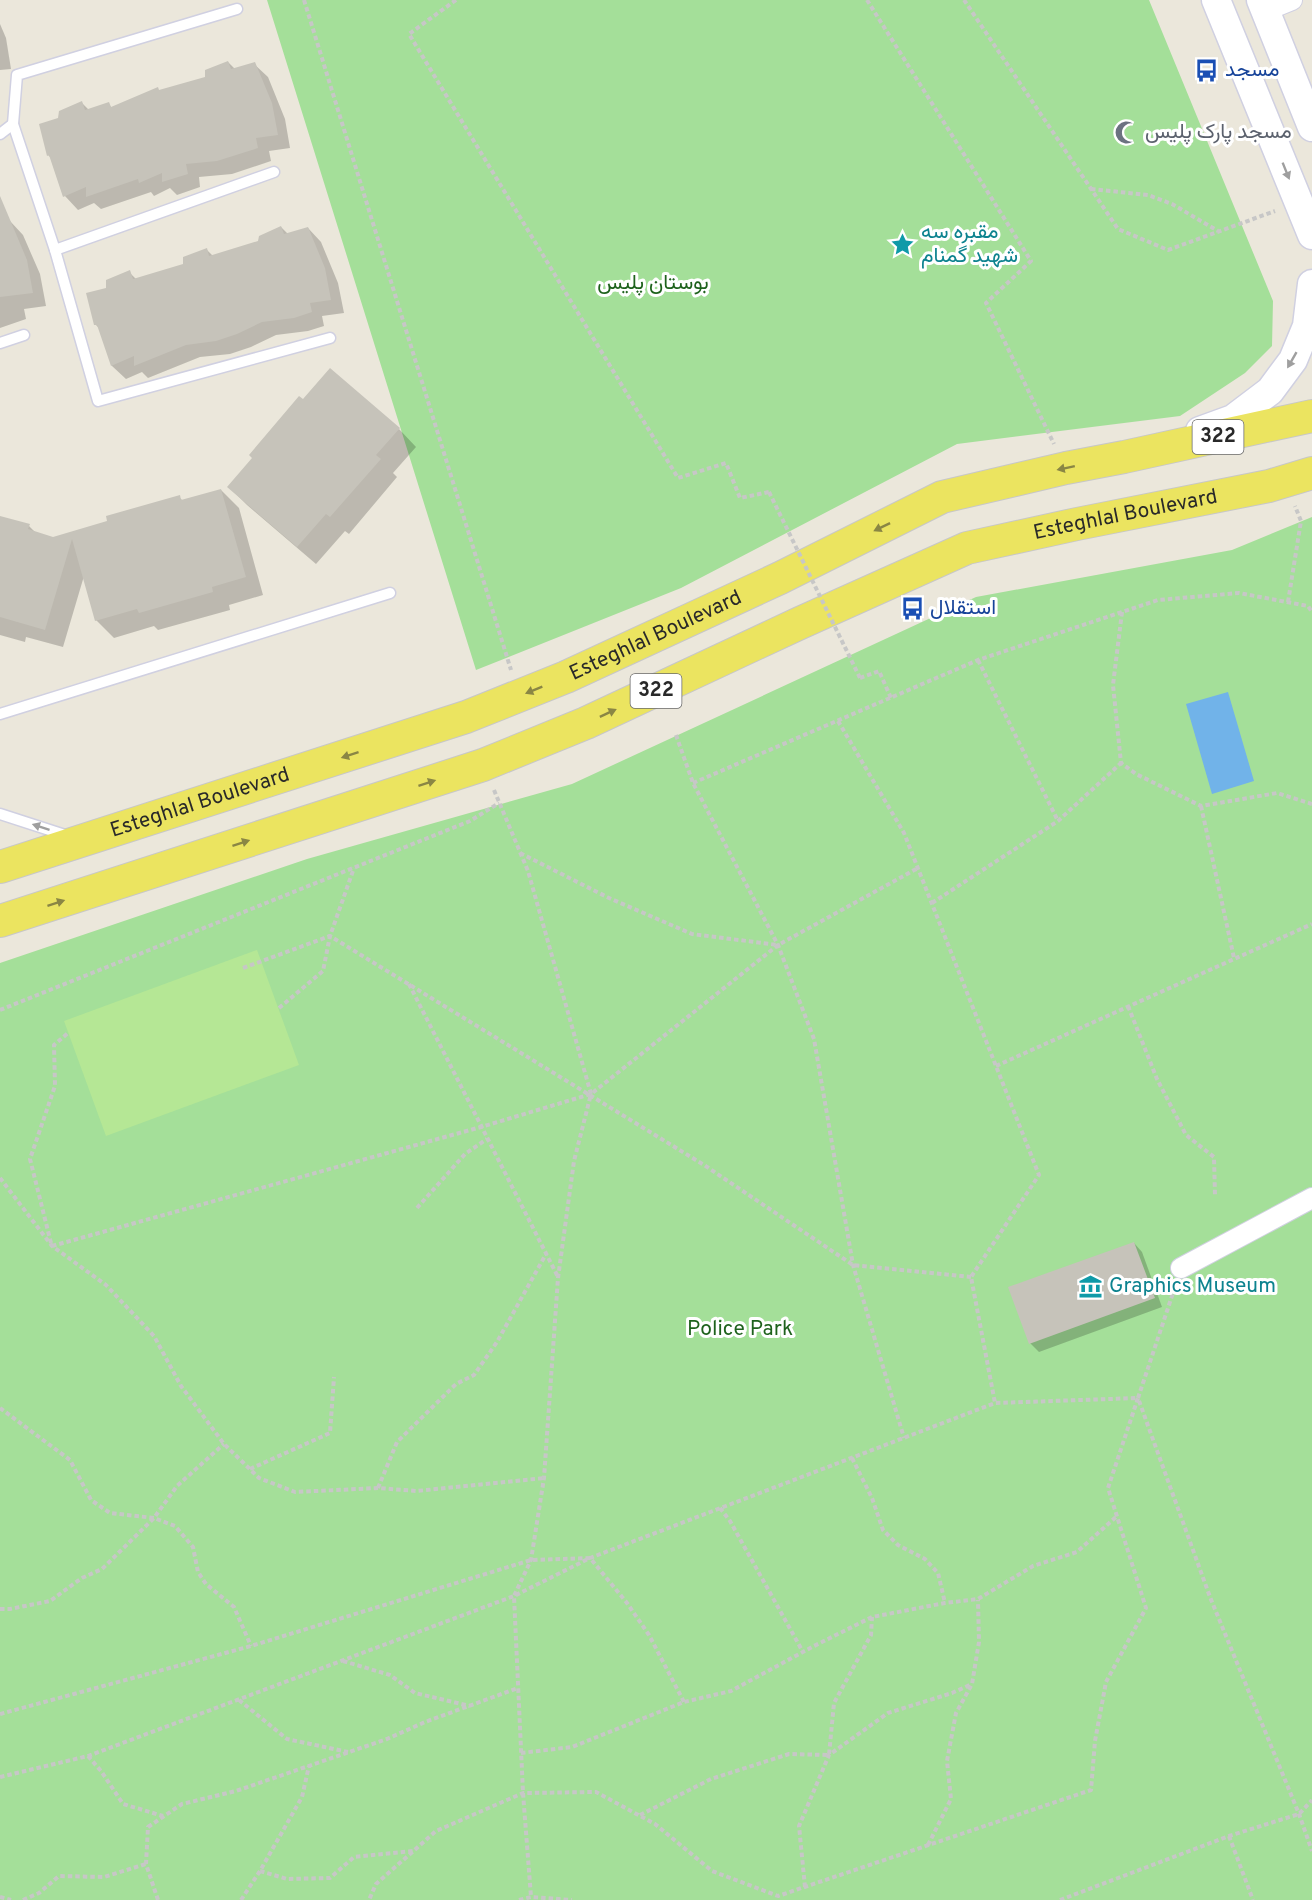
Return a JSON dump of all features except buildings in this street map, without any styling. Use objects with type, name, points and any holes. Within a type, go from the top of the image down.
[{"type":"main road","points":[[1216,0],[1312,235]]},
{"type":"main road","points":[[1263,6],[1312,127]]},
{"type":"main road","points":[[1124,457],[1233,419],[1269,391],[1293,360],[1307,326],[1312,284]]},
{"type":"main road","name":"Esteghlal Boulevard","points":[[0,867],[456,721],[519,697],[780,578],[942,497],[1066,468],[1312,416]]},
{"type":"main road","name":"Esteghlal Boulevard","points":[[0,921],[483,765],[586,723],[810,618],[967,548],[1298,477]]},
{"type":"street","points":[[1263,6],[1292,0]]},
{"type":"street","points":[[1181,1269],[1312,1198]]},
{"type":"lane","points":[[237,9],[16,75],[14,124],[55,250],[98,401],[330,339]]},
{"type":"lane","points":[[0,123],[14,124]]},
{"type":"lane","points":[[0,134],[14,124]]},
{"type":"lane","points":[[55,250],[274,172]]},
{"type":"lane","points":[[0,343],[24,335]]},
{"type":"lane","points":[[0,714],[390,593]]},
{"type":"lane","points":[[0,814],[82,841]]},
{"type":"path","points":[[303,0],[519,697]]},
{"type":"path","points":[[456,0],[409,34],[678,478],[726,463],[740,498],[769,492],[860,678],[879,671],[891,698]]},
{"type":"path","points":[[867,0],[1031,261],[986,303],[1066,468]]},
{"type":"path","points":[[964,0],[1118,229],[1168,250],[1299,202]]},
{"type":"path","points":[[1091,189],[1148,195],[1172,204],[1218,232]]},
{"type":"path","points":[[1288,602],[1301,521],[1298,477]]},
{"type":"path","points":[[693,783],[978,660],[1158,600],[1239,593],[1308,606],[1312,612]]},
{"type":"path","points":[[1122,612],[1113,685],[1121,763],[1136,774],[1202,806],[1277,793],[1312,804]]},
{"type":"path","points":[[978,660],[1058,821]]},
{"type":"path","points":[[838,721],[904,833],[1039,1176],[971,1277],[995,1403]]},
{"type":"path","points":[[676,735],[693,783],[778,945],[814,1039],[853,1265],[904,1438]]},
{"type":"path","points":[[932,903],[1058,821],[1121,763]]},
{"type":"path","points":[[483,765],[528,871],[591,1094],[574,1161],[558,1278],[544,1478],[531,1560],[514,1596],[523,1793],[531,1897]]},
{"type":"path","points":[[0,1010],[470,821],[500,803]]},
{"type":"path","points":[[1202,806],[1234,958]]},
{"type":"path","points":[[520,853],[609,898],[692,934],[778,945]]},
{"type":"path","points":[[279,1008],[323,970],[330,936],[354,868]]},
{"type":"path","points":[[52,1246],[482,1127],[591,1094],[778,945],[918,868]]},
{"type":"path","points":[[996,1066],[1312,924]]},
{"type":"path","points":[[243,968],[330,936]]},
{"type":"path","points":[[330,936],[705,1165],[853,1265],[971,1277]]},
{"type":"path","points":[[408,983],[558,1278]]},
{"type":"path","points":[[1128,1006],[1157,1079],[1186,1135],[1214,1156],[1215,1196]]},
{"type":"path","points":[[52,1246],[30,1159],[55,1086],[54,1046],[68,1033]]},
{"type":"path","points":[[417,1208],[465,1155],[487,1139]]},
{"type":"path","points":[[0,1178],[52,1246],[106,1285],[154,1336],[181,1386],[224,1444],[259,1478],[294,1492],[378,1488],[417,1491],[544,1478]]},
{"type":"path","points":[[378,1488],[397,1442],[456,1384],[474,1374],[497,1342],[546,1254]]},
{"type":"path","points":[[369,1900],[376,1884],[436,1831],[523,1793],[597,1792],[655,1824],[712,1871],[778,1896],[1091,1790],[1095,1741],[1106,1682],[1146,1608],[1108,1488],[1181,1269]]},
{"type":"path","points":[[250,1469],[330,1433],[334,1377]]},
{"type":"path","points":[[0,1776],[88,1756],[239,1700],[514,1596],[590,1557],[995,1403],[1138,1398]]},
{"type":"path","points":[[1138,1398],[1210,1597],[1312,1851]]},
{"type":"path","points":[[0,1408],[70,1460],[91,1500],[110,1513],[154,1518],[175,1526],[193,1546],[198,1572],[206,1584],[234,1607],[251,1646]]},
{"type":"path","points":[[0,1609],[50,1601],[82,1578],[102,1569],[154,1518],[177,1486],[224,1444]]},
{"type":"path","points":[[852,1458],[872,1498],[884,1530],[898,1545],[925,1559],[938,1574],[945,1603]]},
{"type":"path","points":[[720,1508],[730,1521],[803,1652]]},
{"type":"path","points":[[521,1753],[572,1747],[684,1702],[731,1691],[872,1617],[978,1599],[1033,1566],[1077,1552],[1117,1516]]},
{"type":"path","points":[[0,1714],[251,1646],[531,1560],[590,1557]]},
{"type":"path","points":[[590,1557],[649,1635],[684,1702]]},
{"type":"path","points":[[927,1845],[951,1798],[947,1761],[956,1713],[972,1684],[979,1642],[978,1599]]},
{"type":"path","points":[[805,1887],[799,1826],[829,1755],[834,1703],[871,1635],[872,1617]]},
{"type":"path","points":[[342,1661],[390,1675],[415,1693],[471,1706]]},
{"type":"path","points":[[640,1815],[711,1779],[789,1754],[829,1755],[888,1713],[952,1693],[972,1684]]},
{"type":"path","points":[[158,1900],[146,1863],[148,1827],[182,1804],[236,1791],[309,1766],[518,1688]]},
{"type":"path","points":[[239,1700],[287,1739],[349,1752]]},
{"type":"path","points":[[88,1756],[123,1804],[164,1816]]},
{"type":"path","points":[[241,1900],[302,1797],[309,1766]]},
{"type":"path","points":[[1060,1900],[1229,1836],[1299,1814],[1312,1800]]},
{"type":"path","points":[[1229,1836],[1253,1900]]},
{"type":"path","points":[[260,1871],[287,1879],[330,1878],[354,1857],[414,1851]]},
{"type":"path","points":[[23,1900],[39,1893],[59,1876],[104,1877],[146,1863]]},
{"type":"path","points":[[0,1897],[11,1900]]},
{"type":"path","points":[[519,1900],[531,1897],[572,1900]]},
{"type":"green space","name":"بوستان پلیس","points":[[267,0],[1149,0],[1273,301],[1272,346],[1245,373],[1180,416],[957,444],[681,588],[476,670]]},
{"type":"green space","name":"Police Park","points":[[1312,517],[1312,1900],[0,1900],[0,963],[307,859],[572,784],[976,597],[1232,550]]},
{"type":"green space","points":[[257,950],[299,1065],[106,1136],[64,1021]]},
{"type":"water","points":[[1228,692],[1254,781],[1212,794],[1186,704]]},
{"type":"place","name":"مسجد","points":[[1207,70]]},
{"type":"place","name":"مسجد پارک پلیس","points":[[1127,132]]},
{"type":"place","name":"مقبره سه شهید گمنام","points":[[903,244]]},
{"type":"place","name":"استقلال","points":[[912,608]]},
{"type":"place","name":"Graphics Museum","points":[[1091,1286]]}]
